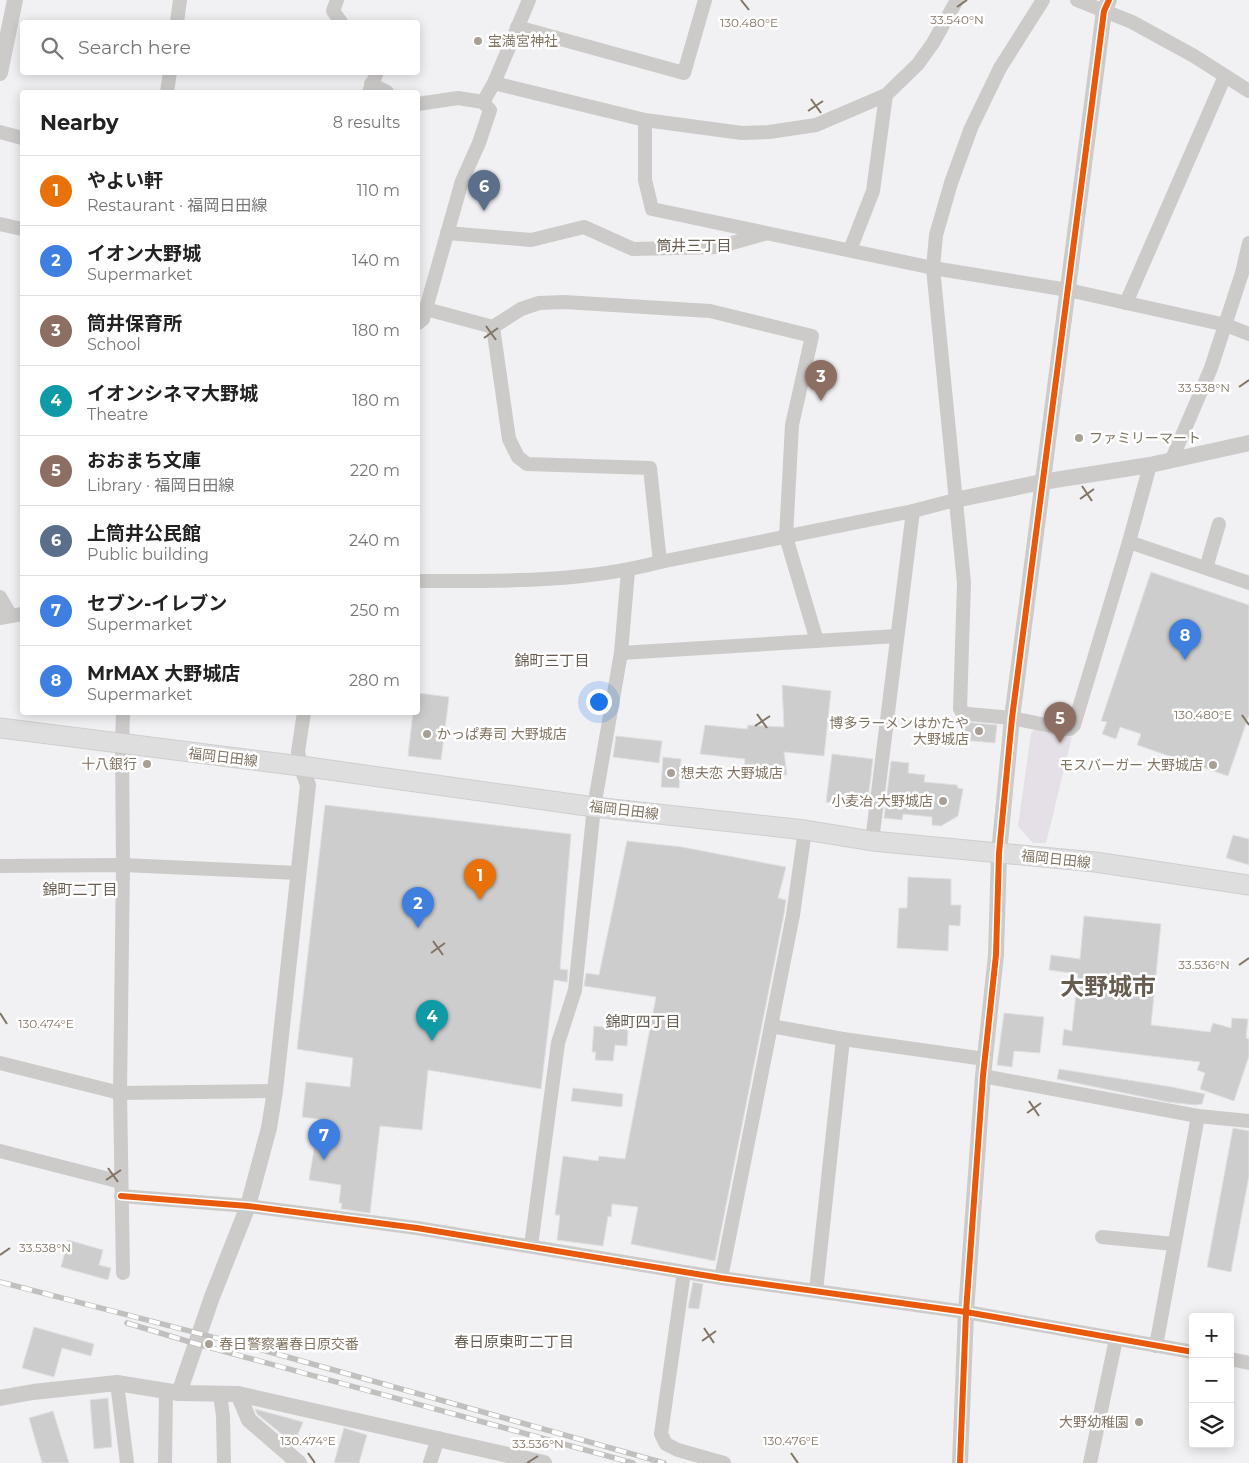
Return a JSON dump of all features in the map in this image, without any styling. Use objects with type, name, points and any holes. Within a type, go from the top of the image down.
[{"type":"main road","name":"福岡日田線","points":[[0,728],[122,745],[301,766],[594,807],[805,830],[872,841],[1095,862],[1249,885]]},
{"type":"street","points":[[0,73],[14,0]]},
{"type":"street","points":[[177,20],[180,0]]},
{"type":"street","points":[[337,0],[333,11],[340,20]]},
{"type":"street","points":[[483,102],[494,82],[529,0]]},
{"type":"street","points":[[517,27],[684,73],[705,0]]},
{"type":"street","points":[[494,82],[645,120],[742,133],[769,132],[816,125],[886,95],[923,57],[957,0]]},
{"type":"street","points":[[1043,0],[1000,68],[971,128],[951,182],[936,235],[934,268],[964,583],[960,709],[962,712],[1012,718],[1066,730],[1074,725],[1150,465]]},
{"type":"street","points":[[1077,0],[1106,6],[1194,56],[1249,91]]},
{"type":"street","points":[[960,1463],[966,1312],[984,1068],[996,955],[1000,853],[1012,718],[1106,6]]},
{"type":"street","points":[[167,90],[170,75]]},
{"type":"street","points":[[1126,303],[1225,76]]},
{"type":"street","points":[[373,83],[384,90]]},
{"type":"street","points":[[850,250],[873,191],[886,95]]},
{"type":"street","points":[[420,104],[458,98],[483,102],[490,110],[479,143],[462,181],[426,309],[423,319],[420,321]]},
{"type":"street","points":[[645,120],[645,180],[652,209],[934,268],[1068,290],[1226,326],[1249,334]]},
{"type":"street","points":[[0,132],[20,137]]},
{"type":"street","points":[[0,224],[20,229]]},
{"type":"street","points":[[447,233],[531,240],[584,227],[633,249],[718,247],[767,233]]},
{"type":"street","points":[[1172,459],[1211,368],[1246,275],[1249,243]]},
{"type":"street","points":[[426,309],[493,327],[521,309],[540,303],[564,302],[710,311],[812,336],[792,425],[786,537],[817,641]]},
{"type":"street","points":[[493,327],[509,439],[518,457],[527,464],[650,468],[660,562]]},
{"type":"street","points":[[420,581],[522,581],[628,570],[913,511],[955,500],[1042,482],[1150,465],[1249,444]]},
{"type":"street","points":[[872,841],[913,511]]},
{"type":"street","points":[[1206,568],[1219,524]]},
{"type":"street","points":[[1129,542],[1249,583]]},
{"type":"street","points":[[531,1246],[558,1044],[575,990],[594,807],[621,653],[628,570]]},
{"type":"street","points":[[0,596],[11,616]]},
{"type":"street","points":[[621,653],[897,636]]},
{"type":"street","points":[[123,715],[120,1093],[123,1272]]},
{"type":"street","points":[[164,1463],[173,1391],[248,1206],[269,1128],[275,1090],[308,785],[298,752],[304,715]]},
{"type":"street","points":[[721,1278],[793,915],[805,830]]},
{"type":"street","points":[[0,866],[123,865],[298,873]]},
{"type":"street","points":[[771,1026],[984,1068],[1198,1116],[1249,1121]]},
{"type":"street","points":[[816,1291],[843,1039]]},
{"type":"street","points":[[0,1063],[120,1093],[275,1090]]},
{"type":"street","points":[[1156,1346],[1198,1116]]},
{"type":"street","points":[[0,1151],[121,1189],[417,1228],[721,1278],[966,1312],[1189,1351]]},
{"type":"street","points":[[1102,1237],[1174,1244]]},
{"type":"street","points":[[684,1272],[661,1434],[666,1444],[678,1450],[724,1463]]},
{"type":"street","points":[[1090,1463],[1116,1339]]},
{"type":"street","points":[[1234,1360],[1249,1363]]},
{"type":"street","points":[[117,1383],[127,1463]]},
{"type":"street","points":[[0,1398],[33,1392],[117,1383],[173,1391],[238,1394],[544,1463]]},
{"type":"street","points":[[220,1394],[223,1416],[224,1463]]},
{"type":"street","points":[[238,1394],[249,1420],[299,1463]]},
{"type":"street","points":[[430,1463],[438,1438]]},
{"type":"shaded area","points":[[1036,728],[1072,737],[1046,843],[1033,843],[1018,826],[1031,733]]},
{"type":"building","points":[[1151,572],[1249,605],[1249,715],[1228,776],[1137,745],[1141,734],[1120,727],[1116,739],[1102,734],[1107,722],[1101,721]]},
{"type":"building","points":[[782,685],[831,691],[824,756],[784,752],[787,775],[744,771],[745,759],[700,754],[705,725],[747,729],[748,725],[784,727]]},
{"type":"building","name":"かっぱ寿司 大野城店","points":[[420,693],[449,697],[441,760],[408,756],[413,715],[420,715]]},
{"type":"building","name":"博多ラーメンはかたや 大野城店","points":[[964,722],[997,725],[995,743],[962,740]]},
{"type":"building","points":[[616,736],[662,741],[659,763],[613,757]]},
{"type":"building","points":[[832,754],[873,759],[867,808],[826,802]]},
{"type":"building","name":"想夫恋 大野城店","points":[[663,757],[681,759],[679,788],[661,787]]},
{"type":"building","points":[[891,761],[909,763],[908,773],[925,775],[924,782],[957,785],[958,788],[963,789],[958,816],[941,826],[932,825],[932,817],[903,814],[902,820],[884,818]]},
{"type":"building","points":[[325,805],[571,834],[560,969],[568,970],[567,982],[554,980],[541,1089],[428,1070],[422,1130],[380,1126],[370,1213],[341,1209],[342,1203],[339,1203],[341,1185],[309,1180],[319,1119],[302,1117],[306,1082],[350,1087],[353,1058],[297,1049]]},
{"type":"building","points":[[1233,835],[1249,839],[1249,865],[1226,858]]},
{"type":"building","points":[[627,841],[682,847],[786,867],[778,898],[786,900],[784,914],[715,1261],[631,1244],[638,1207],[612,1204],[611,1217],[608,1216],[603,1246],[557,1240],[560,1215],[555,1215],[563,1156],[598,1161],[599,1156],[625,1159],[656,997],[584,986],[586,973],[599,975]]},
{"type":"building","points":[[908,877],[951,879],[951,905],[961,905],[960,926],[949,925],[948,951],[897,948],[899,908],[907,908]]},
{"type":"building","points":[[1084,916],[1161,924],[1151,1025],[1210,1032],[1213,1023],[1231,1028],[1232,1018],[1248,1019],[1246,1038],[1249,1039],[1249,1056],[1234,1101],[1200,1089],[1205,1073],[1197,1070],[1200,1062],[1062,1045],[1064,1029],[1072,1031],[1078,974],[1049,970],[1051,955],[1080,959]]},
{"type":"building","points":[[1004,1013],[1044,1017],[1040,1053],[1014,1051],[1012,1067],[997,1065]]},
{"type":"building","points":[[594,1026],[628,1030],[627,1046],[615,1045],[613,1061],[595,1060],[596,1052],[592,1052]]},
{"type":"building","points":[[1059,1069],[1205,1094],[1202,1104],[1168,1102],[1057,1079]]},
{"type":"building","points":[[573,1088],[623,1094],[622,1107],[571,1101]]},
{"type":"building","points":[[1233,1128],[1249,1131],[1249,1176],[1231,1272],[1207,1267]]},
{"type":"building","points":[[68,1240],[103,1250],[99,1265],[111,1268],[108,1280],[61,1267]]},
{"type":"building","points":[[693,1282],[703,1284],[699,1309],[688,1308]]},
{"type":"building","points":[[34,1327],[94,1344],[91,1356],[62,1348],[54,1377],[22,1368]]},
{"type":"building","points":[[108,1398],[112,1447],[94,1449],[90,1400]]},
{"type":"building","points":[[255,1409],[303,1422],[294,1444],[257,1414]]},
{"type":"building","points":[[53,1411],[69,1463],[42,1463],[29,1418]]},
{"type":"building","points":[[344,1428],[367,1435],[359,1463],[334,1463]]},
{"type":"railway","points":[[0,1282],[259,1349],[664,1463]]},
{"type":"railway","points":[[127,1323],[190,1342],[633,1463]]},
{"type":"cycle path","points":[[960,1463],[966,1312],[983,1076],[996,955],[999,853],[1012,718],[1104,11],[1109,0]]},
{"type":"cycle path","points":[[121,1196],[248,1206],[417,1228],[721,1278],[966,1312],[1189,1351]]},
{"type":"place","name":"宝満宮神社","points":[[478,41]]},
{"type":"place","name":"上筒井公民館","points":[[484,211]]},
{"type":"place","name":"筒井保育所","points":[[821,401]]},
{"type":"place","name":"ファミリーマート","points":[[1079,438]]},
{"type":"place","name":"MrMAX 大野城店","points":[[1185,660]]},
{"type":"place","name":"博多ラーメンはかたや 大野城店","points":[[979,731]]},
{"type":"place","name":"かっぱ寿司 大野城店","points":[[427,734]]},
{"type":"place","name":"おおまち文庫","points":[[1060,743]]},
{"type":"place","name":"十八銀行","points":[[147,764]]},
{"type":"place","name":"モスバーガー 大野城店","points":[[1213,765]]},
{"type":"place","name":"想夫恋 大野城店","points":[[671,773]]},
{"type":"place","name":"小麦冶 大野城店","points":[[943,801]]},
{"type":"place","name":"やよい軒","points":[[480,900]]},
{"type":"place","name":"イオン大野城","points":[[418,928]]},
{"type":"place","name":"イオンシネマ大野城","points":[[432,1041]]},
{"type":"place","name":"セブン-イレブン","points":[[324,1160]]},
{"type":"place","name":"春日警察署春日原交番","points":[[209,1344]]},
{"type":"place","name":"大野幼稚園","points":[[1139,1422]]},
{"type":"district","name":"筒井三丁目","points":[[694,246]]},
{"type":"district","name":"錦町三丁目","points":[[552,661]]},
{"type":"district","name":"錦町二丁目","points":[[80,890]]},
{"type":"district","name":"大野城市","points":[[1108,987]]},
{"type":"district","name":"錦町四丁目","points":[[643,1022]]},
{"type":"district","name":"春日原東町二丁目","points":[[514,1342]]}]
